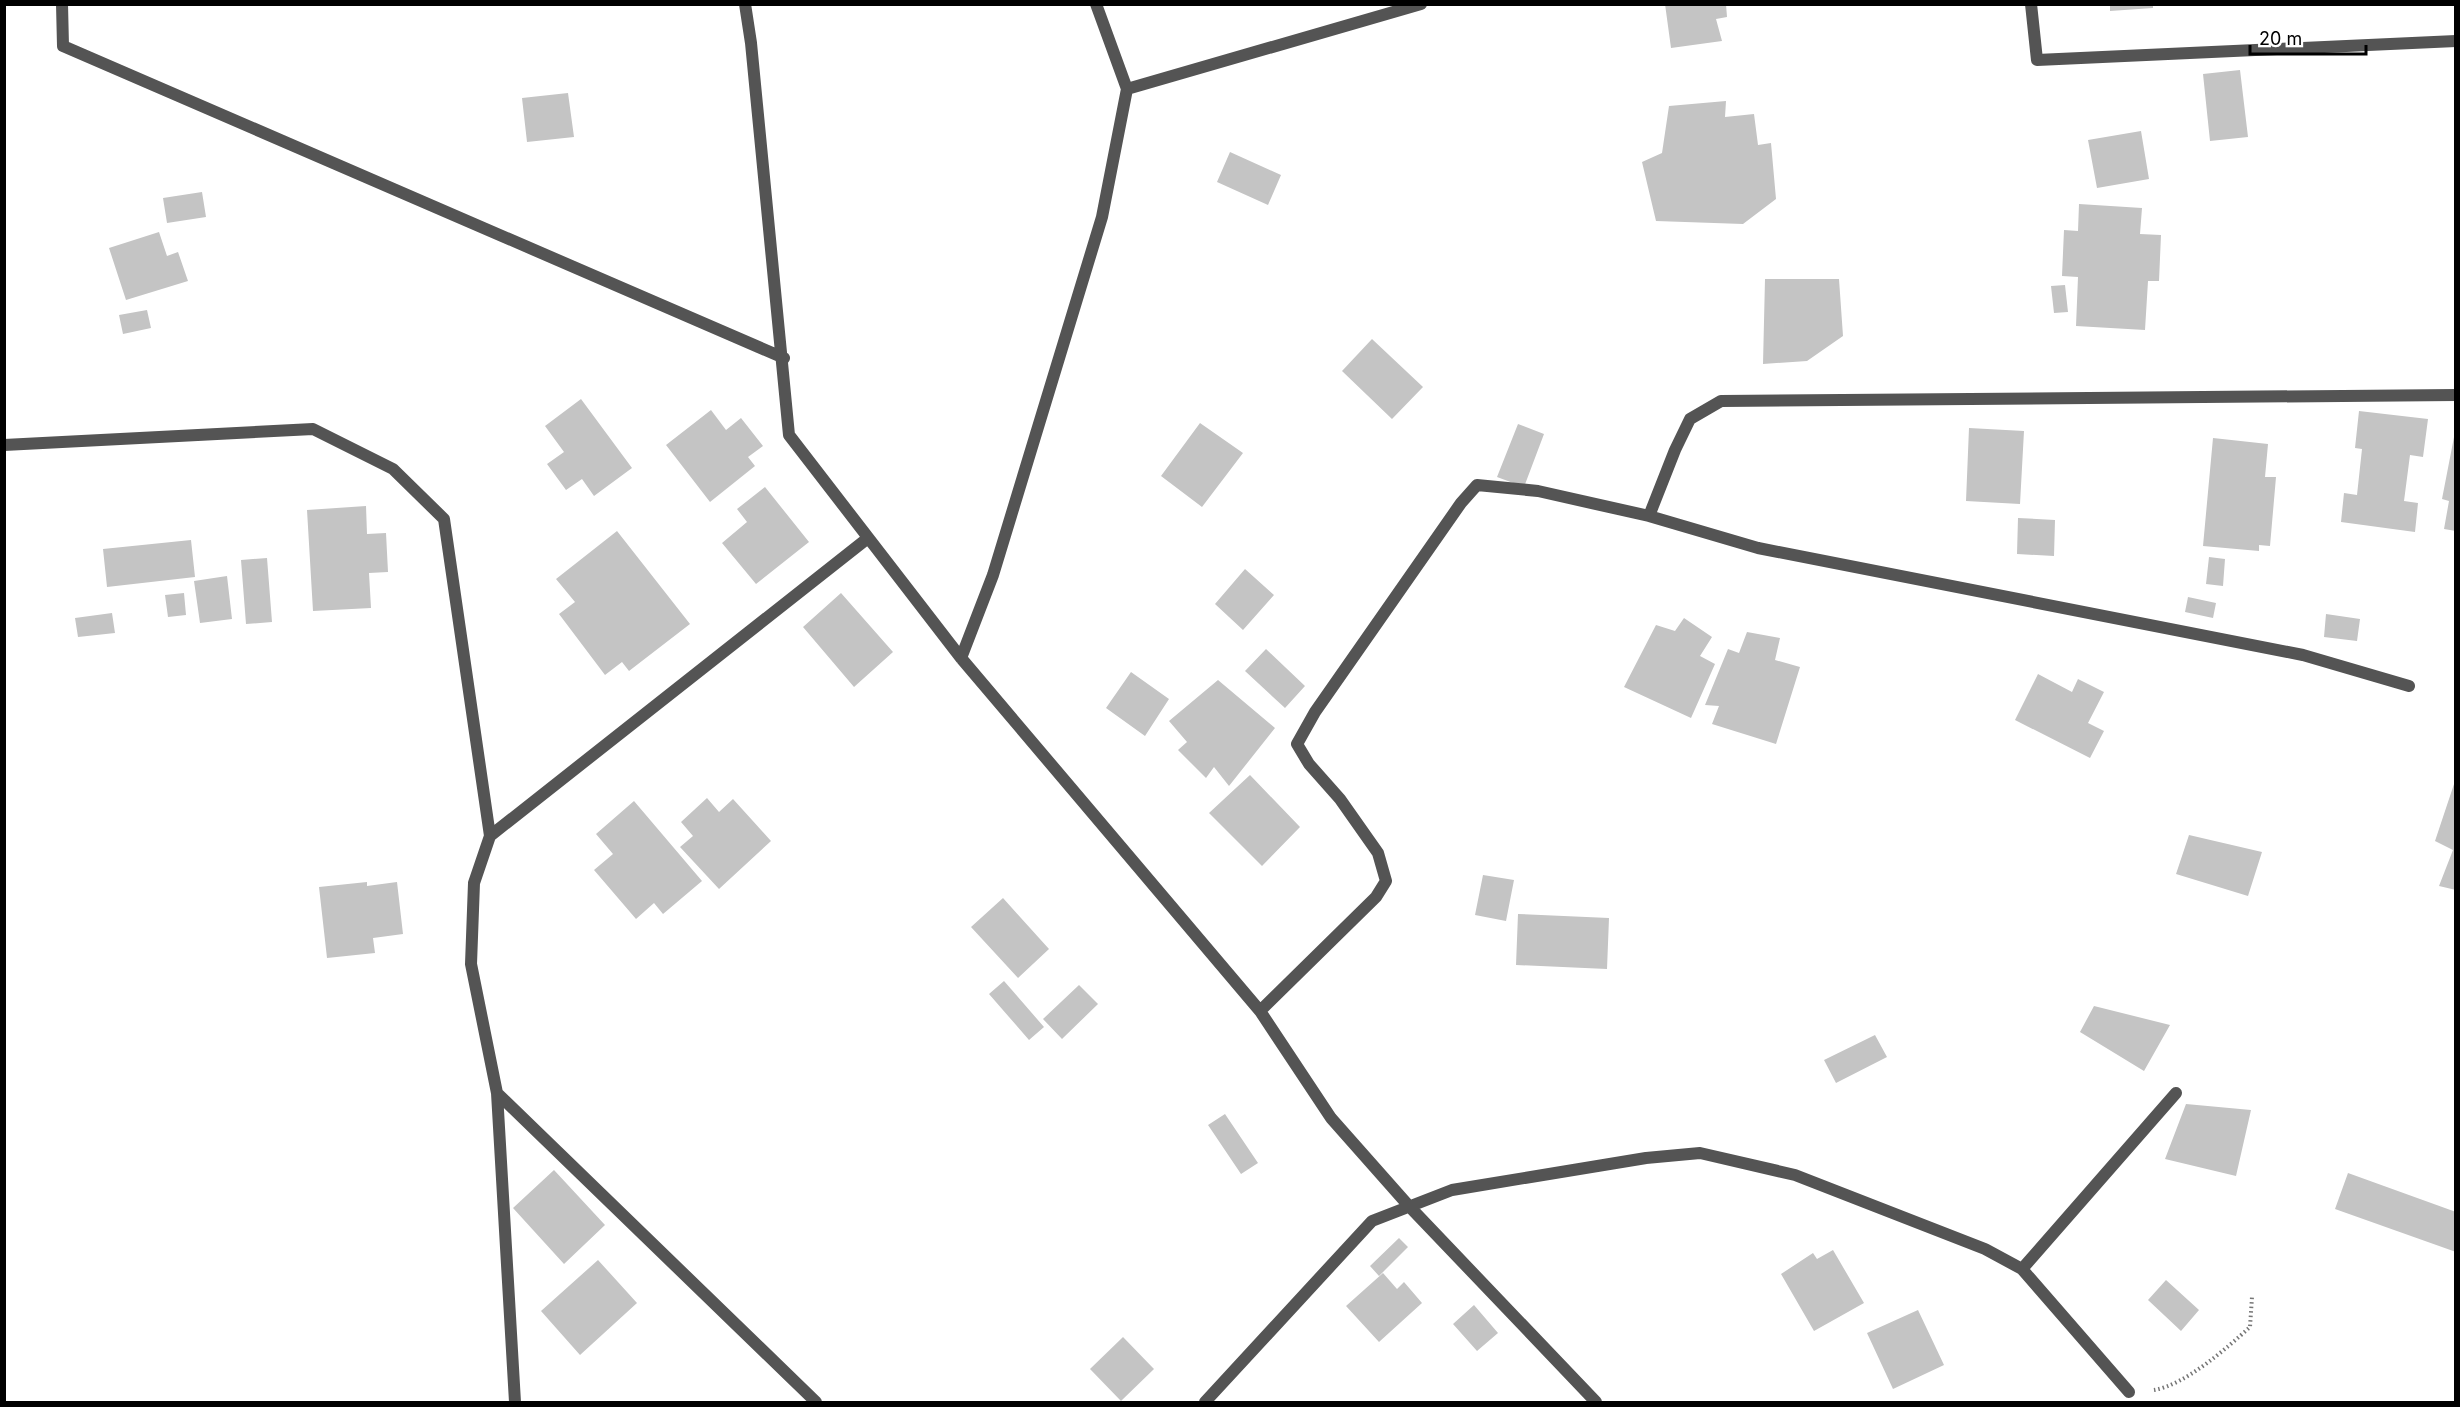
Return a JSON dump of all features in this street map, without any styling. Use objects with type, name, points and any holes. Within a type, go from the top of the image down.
[{"type":"street","points":[[62,4],[63,46],[784,358]]},
{"type":"street","points":[[745,4],[784,358],[789,435],[961,658],[1260,1011],[1331,1118],[1408,1205],[1596,1402]]},
{"type":"street","points":[[961,658],[993,575],[1102,217],[1127,89],[1096,4]]},
{"type":"street","points":[[1127,89],[1421,4]]},
{"type":"street","points":[[2031,4],[2037,60],[2456,41]]},
{"type":"street","points":[[1649,516],[1690,419],[1721,401],[2456,395]]},
{"type":"street","points":[[4,445],[313,429],[393,469],[444,519],[490,836],[474,883],[471,964],[498,1093],[515,1402]]},
{"type":"street","points":[[1260,1011],[1377,897],[1386,881],[1378,853],[1340,799],[1309,764],[1296,744],[1315,712],[1461,503],[1477,485],[1538,491],[1649,516],[1758,548],[2303,654],[2409,686]]},
{"type":"street","points":[[490,836],[868,538]]},
{"type":"street","points":[[498,1093],[816,1402]]},
{"type":"street","points":[[2022,1269],[2175,1093]]},
{"type":"street","points":[[1205,1402],[1372,1221],[1408,1205],[1452,1190],[1646,1158],[1700,1153],[1796,1175],[1984,1249],[2022,1269],[2129,1392]]},
{"type":"path","points":[[2129,1392],[2158,1390],[2222,1352],[2250,1327],[2253,1296]]},
{"type":"building","points":[[1665,4],[1726,4],[1727,17],[1716,19],[1722,41],[1671,48]]},
{"type":"building","points":[[2110,4],[2153,4],[2153,8],[2110,11]]},
{"type":"building","points":[[2240,70],[2248,137],[2210,141],[2203,74]]},
{"type":"building","points":[[568,93],[574,137],[527,142],[522,98]]},
{"type":"building","points":[[1726,101],[1725,117],[1754,114],[1758,145],[1771,143],[1776,199],[1743,224],[1656,221],[1642,162],[1662,153],[1669,106]]},
{"type":"building","points":[[2141,131],[2149,179],[2097,188],[2088,140]]},
{"type":"building","points":[[1230,152],[1281,175],[1268,205],[1217,182]]},
{"type":"building","points":[[202,192],[206,217],[167,223],[163,198]]},
{"type":"building","points":[[2079,204],[2142,208],[2140,234],[2161,235],[2159,281],[2148,281],[2145,330],[2076,326],[2078,277],[2062,276],[2064,230],[2078,231]]},
{"type":"building","points":[[159,232],[167,256],[178,252],[188,281],[126,300],[109,248]]},
{"type":"building","points":[[1765,279],[1839,279],[1843,336],[1807,361],[1763,364]]},
{"type":"building","points":[[2065,285],[2068,312],[2054,313],[2051,286]]},
{"type":"building","points":[[147,310],[151,328],[123,334],[119,315]]},
{"type":"building","points":[[1372,339],[1423,387],[1392,419],[1342,371]]},
{"type":"building","points":[[581,399],[632,468],[594,496],[582,479],[566,490],[547,464],[564,452],[545,426]]},
{"type":"building","points":[[711,410],[726,430],[741,418],[763,446],[748,457],[755,466],[710,502],[666,445]]},
{"type":"building","points":[[2359,411],[2428,419],[2423,457],[2410,455],[2404,501],[2418,503],[2415,532],[2341,522],[2344,493],[2357,495],[2362,449],[2355,448]]},
{"type":"building","points":[[1200,423],[1243,453],[1202,507],[1161,476]]},
{"type":"building","points":[[1518,424],[1544,434],[1524,487],[1497,477]]},
{"type":"building","points":[[1969,428],[2024,431],[2020,504],[1966,501]]},
{"type":"building","points":[[2454,437],[2456,437],[2456,531],[2444,529],[2449,501],[2442,499]]},
{"type":"building","points":[[2213,438],[2268,444],[2265,477],[2276,477],[2270,546],[2259,545],[2259,551],[2203,546]]},
{"type":"building","points":[[765,487],[809,542],[756,584],[722,543],[747,522],[737,509]]},
{"type":"building","points":[[366,506],[367,534],[386,533],[388,572],[369,573],[371,608],[313,611],[307,510]]},
{"type":"building","points":[[2018,518],[2055,520],[2054,556],[2017,554]]},
{"type":"building","points":[[617,531],[690,624],[629,671],[622,662],[605,675],[559,614],[575,602],[556,579]]},
{"type":"building","points":[[191,540],[195,577],[107,587],[103,549]]},
{"type":"building","points":[[2209,557],[2225,559],[2223,586],[2206,584]]},
{"type":"building","points":[[267,558],[272,622],[246,624],[241,560]]},
{"type":"building","points":[[1245,569],[1274,595],[1243,630],[1215,604]]},
{"type":"building","points":[[227,576],[232,619],[200,623],[194,581]]},
{"type":"building","points":[[184,593],[186,615],[168,617],[165,595]]},
{"type":"building","points":[[841,593],[893,652],[854,687],[803,627]]},
{"type":"building","points":[[2188,597],[2216,603],[2213,618],[2185,612]]},
{"type":"building","points":[[112,613],[115,633],[78,637],[75,618]]},
{"type":"building","points":[[2326,614],[2360,619],[2357,641],[2324,637]]},
{"type":"building","points":[[1684,618],[1712,637],[1700,656],[1715,664],[1691,718],[1624,687],[1656,625],[1675,631]]},
{"type":"building","points":[[1747,632],[1780,638],[1775,660],[1800,667],[1776,744],[1712,724],[1719,706],[1705,705],[1728,649],[1739,653]]},
{"type":"building","points":[[1266,649],[1305,686],[1285,708],[1245,671]]},
{"type":"building","points":[[1131,672],[1169,699],[1145,736],[1106,708]]},
{"type":"building","points":[[2038,674],[2072,692],[2078,679],[2104,692],[2088,723],[2104,731],[2090,758],[2015,720]]},
{"type":"building","points":[[1218,680],[1275,728],[1229,786],[1214,767],[1206,778],[1178,750],[1187,742],[1169,721]]},
{"type":"building","points":[[1250,775],[1300,827],[1262,866],[1209,813]]},
{"type":"building","points":[[2455,781],[2456,890],[2439,886],[2453,850],[2435,841]]},
{"type":"building","points":[[707,798],[719,812],[733,799],[771,841],[719,889],[680,847],[693,836],[681,822]]},
{"type":"building","points":[[634,801],[702,881],[663,914],[654,903],[636,919],[594,870],[613,854],[596,834]]},
{"type":"building","points":[[2189,835],[2262,852],[2248,896],[2176,874]]},
{"type":"building","points":[[1483,875],[1514,880],[1506,921],[1475,915]]},
{"type":"building","points":[[367,882],[367,886],[397,882],[403,934],[373,938],[375,953],[327,958],[319,887]]},
{"type":"building","points":[[1003,898],[1049,949],[1018,978],[971,927]]},
{"type":"building","points":[[1518,914],[1609,918],[1607,969],[1516,965]]},
{"type":"building","points":[[1004,981],[1044,1027],[1029,1040],[989,994]]},
{"type":"building","points":[[1079,985],[1098,1004],[1062,1039],[1043,1019]]},
{"type":"building","points":[[2094,1006],[2170,1025],[2144,1071],[2080,1032]]},
{"type":"building","points":[[1875,1035],[1887,1057],[1836,1083],[1824,1060]]},
{"type":"building","points":[[2186,1104],[2251,1110],[2236,1176],[2165,1159]]},
{"type":"building","points":[[1225,1114],[1258,1163],[1241,1174],[1208,1125]]},
{"type":"building","points":[[554,1170],[605,1225],[564,1264],[513,1208]]},
{"type":"building","points":[[2348,1173],[2456,1212],[2456,1252],[2335,1209]]},
{"type":"building","points":[[1399,1238],[1408,1247],[1379,1276],[1370,1266]]},
{"type":"building","points":[[1833,1250],[1864,1303],[1814,1331],[1781,1274],[1813,1253],[1817,1259]]},
{"type":"building","points":[[598,1260],[637,1303],[580,1355],[541,1311]]},
{"type":"building","points":[[1383,1273],[1397,1289],[1404,1282],[1422,1303],[1379,1342],[1346,1306]]},
{"type":"building","points":[[2166,1280],[2199,1310],[2181,1331],[2148,1300]]},
{"type":"building","points":[[1474,1305],[1498,1333],[1477,1351],[1453,1324]]},
{"type":"building","points":[[1918,1310],[1944,1365],[1893,1389],[1867,1333]]},
{"type":"building","points":[[1123,1337],[1154,1369],[1121,1401],[1090,1369]]}]
